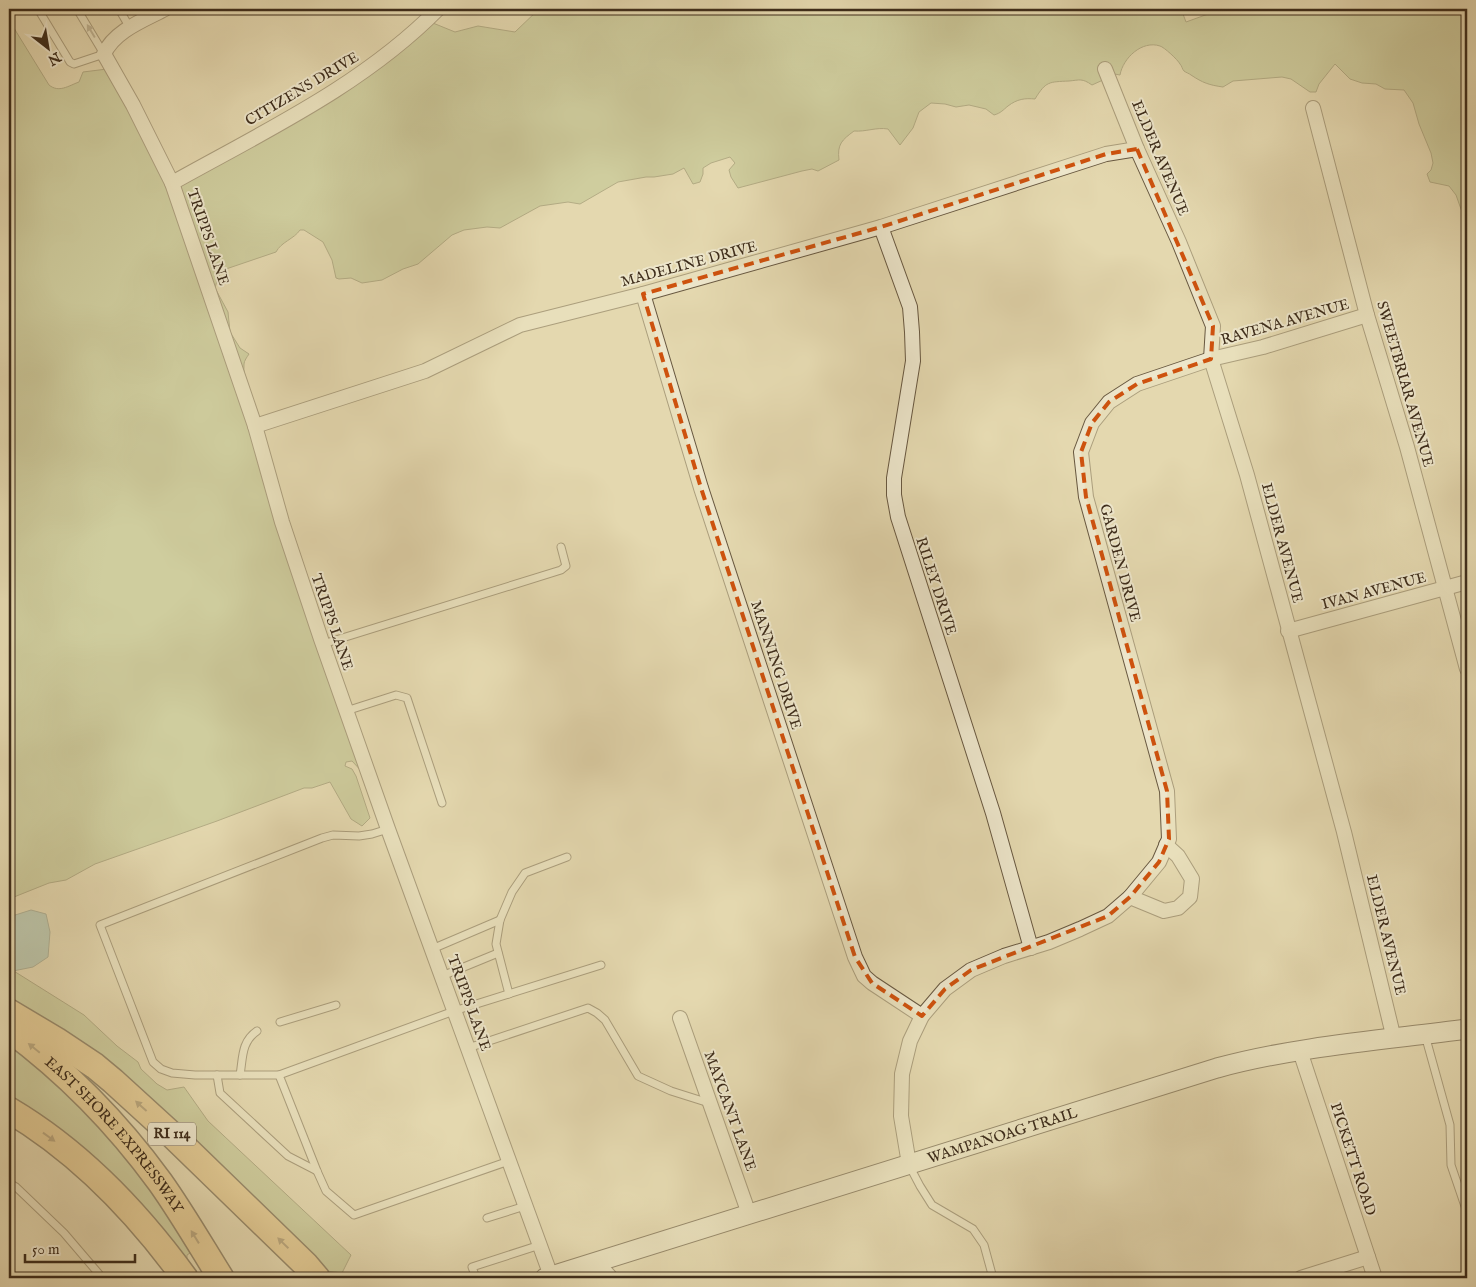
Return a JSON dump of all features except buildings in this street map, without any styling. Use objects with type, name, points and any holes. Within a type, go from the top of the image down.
[{"type":"highway","name":"RI 114","points":[[9,1012],[76,1053],[113,1081],[170,1133],[317,1278]]},
{"type":"highway","name":"EAST SHORE EXPRESSWAY","points":[[9,1029],[72,1081],[92,1100],[128,1141],[161,1184],[221,1278]]},
{"type":"highway","points":[[9,1110],[59,1144],[100,1179],[138,1218],[185,1278]]},
{"type":"main road","name":"WAMPANOAG TRAIL","points":[[548,1277],[1210,1070],[1300,1050],[1467,1029]]},
{"type":"street","points":[[104,54],[108,46],[130,28],[165,9]]},
{"type":"street","name":"CITIZENS DRIVE","points":[[172,182],[320,100],[385,56],[438,9]]},
{"type":"street","name":"TRIPPS LANE","points":[[104,54],[133,104],[172,182],[254,426],[282,522],[322,644],[540,1245],[548,1277]]},
{"type":"street","name":"ELDER AVENUE","points":[[1105,70],[1137,150],[1179,242],[1213,326],[1211,359],[1247,475],[1344,832],[1394,1039]]},
{"type":"street","name":"SWEETBRIAR AVENUE","points":[[1313,108],[1367,315],[1407,447],[1467,669]]},
{"type":"street","name":"MADELINE DRIVE","points":[[254,426],[425,371],[520,325],[643,294],[881,227],[1106,154],[1137,150]]},
{"type":"street","name":"RILEY DRIVE","points":[[881,227],[910,307],[912,332],[913,360],[894,478],[894,495],[898,517],[993,813],[1031,948]]},
{"type":"street","name":"MANNING DRIVE","points":[[643,294],[701,488],[855,957],[864,976],[922,1016]]},
{"type":"street","name":"RAVENA AVENUE","points":[[1211,359],[1281,342],[1367,315]]},
{"type":"street","name":"GARDEN DRIVE","points":[[909,1164],[901,1116],[902,1074],[910,1041],[922,1016],[945,989],[971,970],[1004,956],[1049,942],[1108,916],[1130,898],[1158,862],[1169,839],[1167,791],[1086,497],[1081,452],[1092,423],[1109,402],[1137,384],[1211,359]]},
{"type":"street","name":"IVAN AVENUE","points":[[1288,631],[1467,582]]},
{"type":"street","points":[[1130,898],[1164,911],[1178,908],[1190,897],[1192,880],[1178,856],[1166,845]]},
{"type":"street","name":"MAYCANT LANE","points":[[680,1018],[750,1214]]},
{"type":"street","name":"PICKETT ROAD","points":[[1300,1050],[1375,1278]]},
{"type":"street","points":[[1301,1278],[1368,1257]]},
{"type":"street","points":[[597,1262],[611,1278]]},
{"type":"lane","points":[[38,9],[70,62],[74,64],[104,54],[77,9]]},
{"type":"lane","points":[[119,9],[130,28]]},
{"type":"lane","points":[[322,644],[561,570],[566,566],[560,547]]},
{"type":"lane","points":[[346,711],[396,695],[407,698],[442,803]]},
{"type":"lane","points":[[388,829],[359,836],[333,835],[322,838],[100,925],[153,1062],[161,1069],[195,1075],[279,1075],[454,1011],[601,965]]},
{"type":"lane","points":[[509,994],[496,944],[500,920],[512,892],[525,873],[567,857]]},
{"type":"lane","points":[[432,949],[500,920]]},
{"type":"lane","points":[[442,976],[498,953]]},
{"type":"lane","points":[[280,1022],[336,1005]]},
{"type":"lane","points":[[468,1048],[588,1008],[605,1020],[638,1076],[671,1092],[710,1103]]},
{"type":"lane","points":[[240,1075],[246,1042],[257,1031]]},
{"type":"lane","points":[[1425,1035],[1450,1125],[1451,1165],[1467,1212]]},
{"type":"lane","points":[[217,1075],[220,1093],[288,1156],[317,1171]]},
{"type":"lane","points":[[279,1075],[326,1191],[354,1215],[509,1161]]},
{"type":"lane","points":[[909,1164],[932,1205],[973,1229],[984,1246],[993,1278]]},
{"type":"lane","points":[[9,1183],[16,1187],[64,1233],[99,1274],[100,1278]]},
{"type":"lane","points":[[487,1218],[525,1206]]},
{"type":"lane","points":[[476,1278],[472,1267],[540,1245]]},
{"type":"highlighted area","points":[[1137,149],[1213,326],[1211,359],[1137,384],[1109,402],[1092,423],[1081,452],[1086,497],[1167,791],[1169,839],[1159,862],[1130,897],[1108,916],[971,970],[945,989],[922,1016],[872,983],[855,957],[701,488],[643,294],[881,227],[1106,154]]},
{"type":"green space","points":[[539,9],[1180,9],[1186,22],[1222,9],[1467,9],[1467,226],[1456,195],[1449,186],[1430,182],[1427,174],[1431,170],[1433,163],[1431,153],[1413,103],[1404,90],[1385,89],[1376,84],[1362,83],[1350,79],[1335,64],[1319,84],[1316,92],[1310,92],[1291,79],[1282,77],[1233,81],[1223,87],[1203,82],[1183,70],[1179,62],[1168,51],[1160,46],[1153,45],[1140,48],[1134,52],[1125,62],[1120,75],[1109,73],[1103,80],[1092,85],[1081,80],[1052,82],[1042,89],[1035,99],[1018,100],[994,115],[986,109],[969,105],[956,107],[931,103],[919,112],[913,128],[900,145],[888,129],[854,131],[841,143],[839,160],[818,171],[812,169],[802,171],[738,188],[729,170],[735,163],[730,157],[711,163],[703,168],[700,182],[693,184],[684,168],[673,174],[618,182],[580,204],[568,202],[540,206],[500,228],[487,227],[464,230],[452,235],[418,264],[403,269],[382,280],[362,283],[351,278],[336,278],[332,260],[323,242],[304,230],[300,230],[276,252],[226,269],[218,277],[215,288],[228,312],[230,332],[240,348],[249,354],[244,363],[244,370],[258,414],[251,426],[366,776],[352,761],[346,762],[345,766],[352,769],[356,776],[370,818],[362,826],[351,819],[330,782],[312,788],[304,788],[95,864],[66,880],[49,883],[9,899],[9,20],[49,85],[53,87],[60,89],[79,82],[83,72],[107,69],[167,180],[294,118],[428,21],[455,32],[478,26],[515,32]]},
{"type":"green space","points":[[9,968],[84,1015],[117,1046],[138,1062],[141,1069],[157,1084],[167,1090],[184,1087],[208,1121],[351,1255],[342,1273],[319,1270],[9,1004]]},
{"type":"green space","points":[[9,1041],[83,1107],[133,1164],[193,1251],[187,1255],[187,1262],[9,1099]]},
{"type":"water","points":[[31,910],[46,914],[50,932],[48,957],[33,967],[13,971],[9,968],[9,917]]}]
